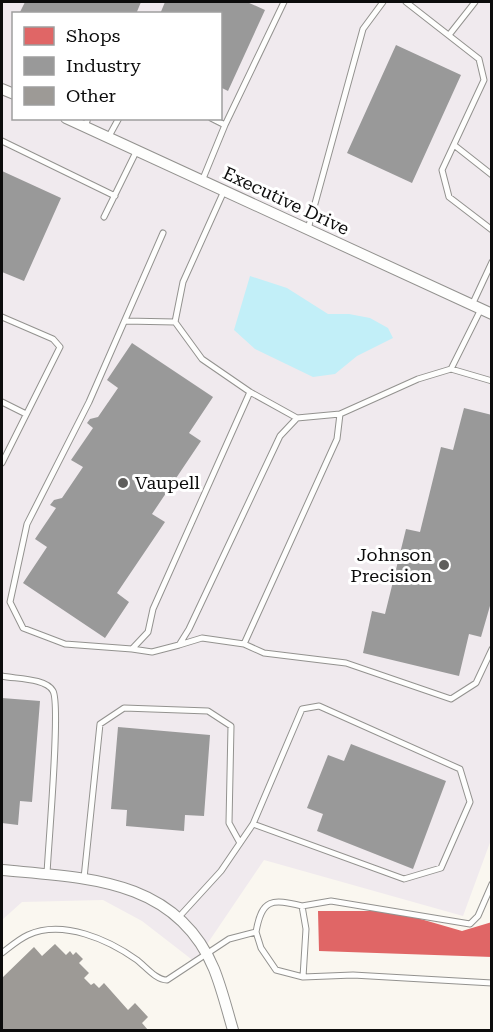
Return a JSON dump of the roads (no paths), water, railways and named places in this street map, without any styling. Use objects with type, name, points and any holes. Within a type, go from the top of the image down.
[{"type":"street","name":"Executive Drive","points":[[87,123],[108,138],[482,309]]},
{"type":"street","points":[[2,870],[110,882],[132,890],[178,918],[207,954],[233,1030]]},
{"type":"lane","points":[[202,181],[225,126],[284,2]]},
{"type":"lane","points":[[308,229],[363,29],[383,2]]},
{"type":"lane","points":[[406,2],[480,59],[484,80],[442,170],[449,197],[492,230]]},
{"type":"lane","points":[[449,35],[475,2]]},
{"type":"lane","points":[[108,138],[118,120]]},
{"type":"lane","points":[[214,120],[225,126]]},
{"type":"lane","points":[[2,141],[115,196]]},
{"type":"lane","points":[[454,145],[492,175]]},
{"type":"lane","points":[[104,218],[137,150]]},
{"type":"lane","points":[[224,191],[183,282],[175,322],[202,359],[250,392],[297,418],[340,414],[418,379],[451,369],[492,381]]},
{"type":"lane","points":[[163,233],[132,299],[125,321],[89,402],[27,524],[10,602],[22,628],[65,644],[152,652],[202,638],[244,644],[264,652],[346,663],[450,699],[476,683],[492,649]]},
{"type":"lane","points":[[451,369],[482,309],[492,262]]},
{"type":"lane","points":[[2,317],[53,339],[60,347],[2,463]]},
{"type":"lane","points":[[125,321],[175,322]]},
{"type":"lane","points":[[132,649],[148,632],[153,609],[250,392]]},
{"type":"lane","points":[[2,402],[26,414]]},
{"type":"lane","points":[[244,644],[337,439],[340,414]]},
{"type":"lane","points":[[178,645],[189,629],[280,436],[297,418]]},
{"type":"lane","points":[[2,676],[46,684],[54,692],[56,719],[47,874]]},
{"type":"lane","points":[[178,918],[221,871],[253,824],[302,709],[319,706],[460,769],[470,802],[441,868],[404,879],[253,824]]},
{"type":"lane","points":[[84,878],[100,724],[124,708],[208,711],[231,726],[229,823],[240,843]]},
{"type":"lane","points":[[492,884],[478,916],[470,924],[331,901],[302,906],[274,900],[268,903],[258,921],[256,932],[261,948],[276,970],[303,977],[353,975],[492,983]]},
{"type":"lane","points":[[302,906],[306,928],[303,977]]},
{"type":"lane","points":[[2,953],[28,935],[38,932],[69,931],[92,937],[123,951],[163,980],[167,980],[229,939],[241,934],[256,932]]},
{"type":"water","points":[[250,276],[287,288],[328,314],[349,314],[370,318],[388,328],[393,338],[357,356],[335,374],[313,377],[255,349],[234,330]]},
{"type":"place","name":"Vaupell","points":[[123,483]]},
{"type":"place","name":"Johnson Precision","points":[[444,565]]}]
